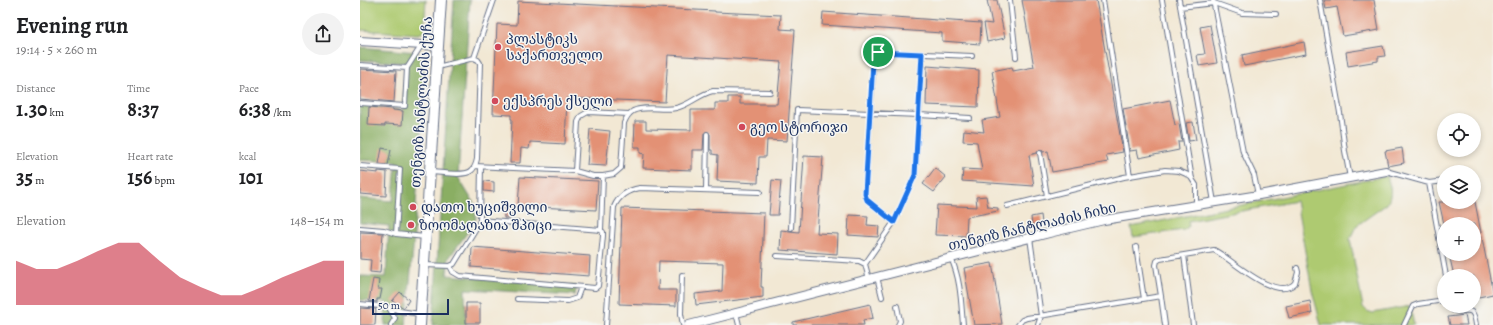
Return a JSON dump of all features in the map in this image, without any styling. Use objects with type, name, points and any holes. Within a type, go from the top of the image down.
[{"type":"street","name":"თენგიზ ჩანტლაძის ქუჩა","points":[[420,325],[441,0]]},
{"type":"street","points":[[360,41],[438,46]]},
{"type":"street","name":"თენგიზ ჩანტლაძის ჩიხი","points":[[689,325],[1030,237],[1104,220],[1259,196],[1386,171]]},
{"type":"lane","points":[[474,58],[494,0]]},
{"type":"lane","points":[[1010,0],[1016,57]]},
{"type":"lane","points":[[1103,0],[1130,176]]},
{"type":"lane","points":[[1162,0],[1192,178],[1196,185],[1196,205]]},
{"type":"lane","points":[[1179,0],[1214,202]]},
{"type":"lane","points":[[1320,0],[1350,178]]},
{"type":"lane","points":[[1180,7],[1214,2],[1242,13],[1276,14]]},
{"type":"lane","points":[[1214,2],[1243,152],[1254,175],[1259,196]]},
{"type":"lane","points":[[360,103],[405,106],[407,68],[422,45]]},
{"type":"lane","points":[[894,222],[867,200],[865,194],[874,55],[878,52],[972,56]]},
{"type":"lane","points":[[865,264],[894,222],[915,175],[922,54]]},
{"type":"lane","points":[[437,67],[474,58]]},
{"type":"lane","points":[[430,172],[458,174],[467,173],[475,166],[477,160],[480,63],[474,58]]},
{"type":"lane","points":[[360,65],[407,68]]},
{"type":"lane","points":[[475,166],[575,171],[593,176],[614,174],[621,168],[624,123],[629,114],[639,109],[676,108],[706,92],[770,92]]},
{"type":"lane","points":[[791,228],[797,110],[970,118]]},
{"type":"lane","points":[[575,171],[578,122],[582,116],[588,112],[629,114]]},
{"type":"lane","points":[[706,190],[707,134]]},
{"type":"lane","points":[[1040,153],[1047,196]]},
{"type":"lane","points":[[360,166],[400,169],[396,234]]},
{"type":"lane","points":[[424,264],[450,266],[454,264],[480,220],[481,167]]},
{"type":"lane","points":[[1007,206],[1130,176],[1165,170],[1179,171],[1192,178]]},
{"type":"lane","points":[[1386,171],[1429,183],[1437,182]]},
{"type":"lane","points":[[450,266],[453,272],[460,276],[595,288],[598,286],[603,236],[603,232],[600,230],[603,176]]},
{"type":"lane","points":[[1429,183],[1445,269]]},
{"type":"lane","points":[[606,325],[614,207],[616,201],[623,194],[632,189],[640,188],[760,192]]},
{"type":"lane","points":[[480,220],[600,230]]},
{"type":"lane","points":[[360,228],[384,230],[396,234],[426,237]]},
{"type":"lane","points":[[1030,237],[1040,316],[1038,325]]},
{"type":"lane","points":[[1136,247],[1144,299]]},
{"type":"lane","points":[[1165,325],[1156,265],[1157,261],[1160,259],[1214,250],[1264,283],[1279,288],[1287,288],[1295,283],[1297,278],[1297,268]]},
{"type":"lane","points":[[1184,254],[1193,325]]},
{"type":"lane","points":[[777,256],[859,260],[865,264],[882,297]]},
{"type":"lane","points":[[951,258],[959,281],[963,325]]},
{"type":"lane","points":[[682,275],[681,314],[683,325]]},
{"type":"lane","points":[[517,299],[568,301],[577,298],[581,287]]},
{"type":"lane","points":[[1018,325],[1022,320],[1027,318],[1161,296]]},
{"type":"lane","points":[[1404,325],[1413,306],[1437,301]]},
{"type":"lane","points":[[360,304],[389,307],[400,311],[421,314]]},
{"type":"lane","points":[[897,306],[900,321],[898,325]]},
{"type":"lane","points":[[389,307],[395,318],[391,325]]},
{"type":"lane","points":[[736,313],[739,325]]},
{"type":"lane","points":[[1471,313],[1475,316],[1476,325]]},
{"type":"green space","points":[[360,0],[426,0],[424,32],[418,34],[360,30]]},
{"type":"green space","points":[[454,0],[470,0],[458,177],[475,205],[476,217],[475,222],[449,258],[447,275],[577,286],[575,295],[465,289],[466,325],[433,325]]},
{"type":"green space","points":[[360,47],[417,52],[425,71],[413,249],[406,325],[385,325],[386,302],[360,300],[360,276],[386,277],[389,226],[360,223],[360,198],[393,201],[396,162],[360,160],[360,104],[403,110],[406,63],[360,60]]},
{"type":"green space","points":[[1387,176],[1390,193],[1387,204],[1356,226],[1350,239],[1363,307],[1367,311],[1373,313],[1410,306],[1414,325],[1321,325],[1312,290],[1296,201],[1188,221],[1189,226],[1184,230],[1133,237],[1131,227]]},
{"type":"building","points":[[987,0],[997,0],[1005,38],[987,42],[984,23],[992,24]]},
{"type":"building","points":[[1022,0],[1096,0],[1123,152],[1106,155],[1108,162],[1052,172],[1048,151],[1043,152],[1042,150],[1039,150],[1037,153],[1029,155],[1034,186],[962,181],[963,169],[982,170],[977,142],[963,141],[964,130],[984,132],[982,120],[1000,117],[992,71],[1012,67],[1013,71],[1034,67]]},
{"type":"building","points":[[1324,0],[1374,0],[1379,30],[1343,36],[1337,7],[1326,9]]},
{"type":"building","points":[[518,1],[781,15],[780,29],[795,30],[787,141],[767,140],[766,157],[759,157],[758,183],[717,181],[718,155],[712,154],[712,150],[710,150],[710,134],[707,131],[704,134],[703,150],[692,150],[692,170],[643,168],[644,154],[640,153],[640,147],[634,147],[635,121],[646,121],[646,129],[691,130],[691,110],[715,110],[715,103],[728,103],[728,97],[740,97],[740,104],[777,104],[781,62],[668,55],[665,102],[567,98],[565,144],[530,142],[529,149],[521,148],[520,163],[510,163],[511,115],[493,114],[497,24],[517,25]]},
{"type":"building","points":[[823,12],[981,23],[980,44],[942,41],[942,33],[822,25]]},
{"type":"building","points":[[1210,25],[1217,63],[1199,66],[1197,55],[1205,54],[1200,27]]},
{"type":"building","points":[[1304,42],[1306,54],[1244,66],[1242,55]]},
{"type":"building","points":[[1383,46],[1385,56],[1378,57],[1378,61],[1348,66],[1346,52]]},
{"type":"building","points":[[927,66],[979,70],[978,107],[926,105]]},
{"type":"building","points":[[360,69],[396,71],[394,102],[360,99]]},
{"type":"building","points":[[1170,100],[1175,125],[1179,124],[1182,142],[1178,142],[1179,150],[1139,158],[1137,150],[1130,151],[1123,109]]},
{"type":"building","points":[[369,107],[403,111],[402,125],[368,125]]},
{"type":"building","points":[[1193,122],[1196,140],[1189,141],[1186,123]]},
{"type":"building","points":[[590,129],[610,131],[606,166],[587,165]]},
{"type":"building","points":[[382,148],[391,150],[388,165],[379,164]]},
{"type":"building","points":[[1402,148],[1404,163],[1388,166],[1385,151]]},
{"type":"building","points":[[804,156],[823,157],[817,233],[838,234],[837,254],[780,250],[781,230],[799,232]]},
{"type":"building","points":[[935,168],[946,177],[934,192],[923,184]]},
{"type":"building","points":[[360,171],[378,173],[378,171],[387,172],[386,196],[360,194]]},
{"type":"building","points":[[520,177],[598,181],[596,210],[518,206]]},
{"type":"building","points":[[772,180],[781,181],[778,215],[769,215]]},
{"type":"building","points":[[484,181],[494,182],[494,192],[484,191]]},
{"type":"building","points":[[986,196],[988,207],[998,208],[998,211],[967,217],[966,236],[935,235],[937,205],[977,207],[976,197]]},
{"type":"building","points":[[504,207],[512,208],[512,218],[504,218]]},
{"type":"building","points":[[622,208],[764,213],[761,287],[763,287],[763,297],[696,305],[695,294],[722,291],[723,263],[659,261],[658,290],[676,290],[676,306],[619,304]]},
{"type":"building","points":[[1441,209],[1476,209],[1478,217],[1442,217]]},
{"type":"building","points":[[849,215],[868,216],[867,225],[879,226],[878,237],[848,235]]},
{"type":"building","points":[[1041,215],[1042,223],[1032,225],[1031,217]]},
{"type":"building","points":[[360,232],[383,233],[380,273],[370,272],[371,260],[360,259]]},
{"type":"building","points":[[1481,233],[1493,294],[1481,297],[1481,269],[1452,269],[1451,261],[1481,261]]},
{"type":"building","points":[[472,247],[590,256],[589,276],[471,267]]},
{"type":"building","points":[[992,263],[1002,324],[974,325],[964,268]]},
{"type":"building","points":[[373,279],[379,280],[378,289],[382,289],[380,299],[377,299],[377,302],[369,301]]},
{"type":"building","points":[[400,292],[409,300],[404,308],[392,301]]},
{"type":"building","points":[[1310,301],[1312,313],[1289,318],[1286,306]]},
{"type":"building","points":[[466,303],[480,303],[480,323],[466,323]]},
{"type":"building","points":[[870,304],[873,318],[863,320],[864,325],[793,325],[793,322]]},
{"type":"building","points":[[360,308],[376,309],[375,325],[360,325]]},
{"type":"building","points":[[1465,315],[1467,325],[1450,325],[1448,317]]},
{"type":"place","name":"პლასტიკს საქართველო","points":[[498,47]]},
{"type":"place","name":"ექსპრეს ქსელი","points":[[495,101]]},
{"type":"place","name":"გეო სტორიჯი","points":[[742,127]]},
{"type":"place","name":"დათო ხუციშვილი","points":[[413,207]]},
{"type":"place","name":"ზოომაღაზია შპიცი","points":[[411,225]]},
{"type":"route","points":[[878,52],[922,54],[915,175],[894,222],[867,200],[865,194],[873,62],[874,55],[878,52]]}]
